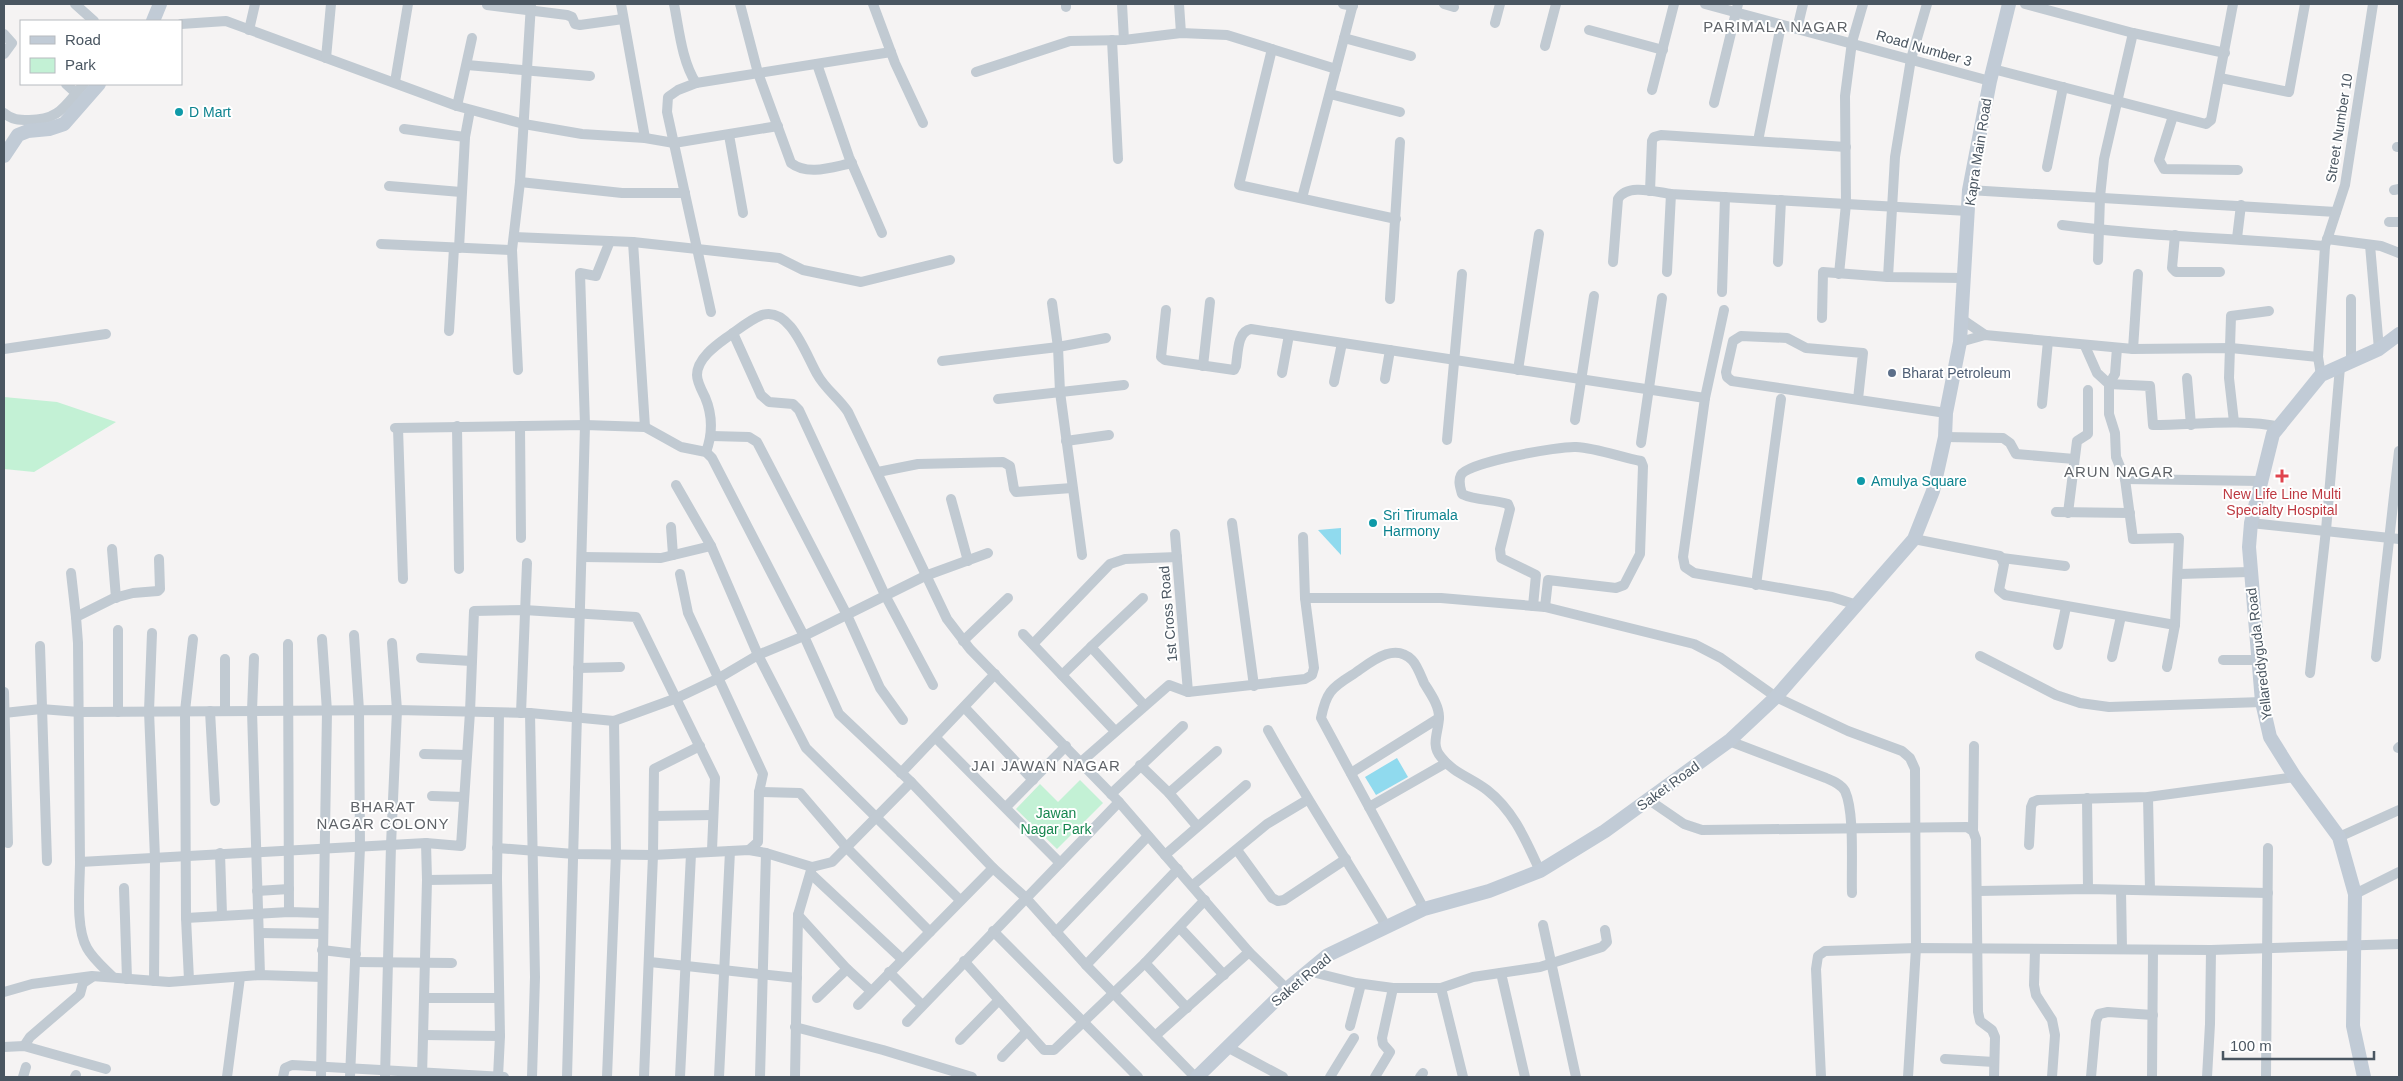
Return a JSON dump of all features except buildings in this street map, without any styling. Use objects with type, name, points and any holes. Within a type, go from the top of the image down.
[{"type":"street","points":[[75,4],[93,20]]},
{"type":"street","points":[[153,20],[160,4]]},
{"type":"street","points":[[249,30],[255,4]]},
{"type":"street","points":[[326,58],[331,4]]},
{"type":"street","points":[[395,82],[408,4]]},
{"type":"street","points":[[621,4],[645,138]]},
{"type":"street","points":[[674,4],[684,52],[691,76],[696,83]]},
{"type":"street","points":[[740,4],[758,73],[791,163],[799,169],[808,171],[852,163]]},
{"type":"street","points":[[873,4],[890,52],[923,123]]},
{"type":"street","points":[[1122,4],[1124,40]]},
{"type":"street","points":[[1179,4],[1181,33]]},
{"type":"street","points":[[1444,4],[1454,7]]},
{"type":"street","points":[[1494,23],[1500,4]]},
{"type":"street","points":[[1545,46],[1556,4]]},
{"type":"street","points":[[1652,90],[1674,4]]},
{"type":"street","name":"Road Number 3","points":[[1705,4],[1738,8],[1781,26],[1852,42],[1911,59],[2063,87],[2116,100],[2200,125],[2206,124],[2211,120],[2220,78]]},
{"type":"street","points":[[1797,29],[1803,4]]},
{"type":"street","points":[[1839,274],[1846,204],[1845,96],[1852,42],[1863,4]]},
{"type":"street","points":[[1888,277],[1895,157],[1911,59],[1927,4]]},
{"type":"street","name":"Kapra Main Road","points":[[1959,337],[1969,190],[1991,75],[2010,4]]},
{"type":"street","points":[[2025,4],[2133,33],[2225,53]]},
{"type":"street","points":[[2233,4],[2220,78],[2289,92],[2306,4]]},
{"type":"street","name":"Street Number 10","points":[[2321,375],[2318,357],[2326,242],[2345,185],[2373,4]]},
{"type":"street","points":[[487,5],[530,7],[567,15],[572,17],[575,24],[623,19]]},
{"type":"street","points":[[1302,198],[1344,38],[1350,5]]},
{"type":"street","points":[[518,370],[512,250],[520,182],[528,70],[530,7]]},
{"type":"street","points":[[1714,103],[1738,8]]},
{"type":"street","points":[[182,24],[226,21],[457,106],[524,124],[582,134],[674,142],[778,126]]},
{"type":"street","points":[[1758,141],[1781,26]]},
{"type":"street","points":[[1589,30],[1663,50]]},
{"type":"street","points":[[976,72],[1064,43],[1124,40],[1181,33],[1227,35],[1336,69]]},
{"type":"street","points":[[2098,260],[2098,230],[2104,159],[2116,100],[2133,33]]},
{"type":"street","points":[[4,34],[12,43],[4,54]]},
{"type":"street","points":[[457,106],[472,38]]},
{"type":"street","points":[[1344,38],[1412,56]]},
{"type":"street","points":[[1112,40],[1118,159]]},
{"type":"street","points":[[1272,49],[1239,185],[1396,219]]},
{"type":"street","points":[[712,312],[667,112],[668,97],[678,90],[696,83],[890,52]]},
{"type":"street","points":[[816,64],[852,163],[882,233]]},
{"type":"street","points":[[467,65],[590,76]]},
{"type":"street","points":[[67,85],[80,94]]},
{"type":"street","points":[[4,113],[17,120],[49,119],[58,114],[80,94],[97,85]]},
{"type":"street","points":[[2047,166],[2063,87]]},
{"type":"street","points":[[6,147],[18,135],[23,133],[49,130],[64,124],[80,94]]},
{"type":"street","points":[[1330,94],[1400,112]]},
{"type":"street","points":[[449,331],[465,138],[470,110]]},
{"type":"street","points":[[2173,116],[2159,160],[2164,169],[2238,170]]},
{"type":"street","points":[[404,129],[465,138]]},
{"type":"street","points":[[729,135],[743,213]]},
{"type":"street","points":[[1650,191],[1654,137],[1661,135],[1846,147]]},
{"type":"street","points":[[1390,299],[1400,142]]},
{"type":"street","points":[[520,182],[622,193],[685,193]]},
{"type":"street","points":[[389,186],[461,192]]},
{"type":"street","points":[[1613,262],[1618,199],[1621,194],[1628,190],[1891,208],[1968,211]]},
{"type":"street","points":[[1969,190],[2336,212]]},
{"type":"street","points":[[1667,272],[1671,194]]},
{"type":"street","points":[[1722,292],[1725,196]]},
{"type":"street","points":[[1778,262],[1781,200]]},
{"type":"street","points":[[2237,238],[2241,205]]},
{"type":"street","points":[[2062,225],[2098,230],[2175,235],[2370,244],[2399,253]]},
{"type":"street","points":[[1518,370],[1539,234]]},
{"type":"street","points":[[2175,235],[2172,268],[2176,272],[2220,272]]},
{"type":"street","points":[[514,237],[632,242],[779,258],[803,270],[860,282],[950,260]]},
{"type":"street","points":[[567,1077],[585,425],[580,273],[596,276],[610,241]]},
{"type":"street","points":[[632,242],[646,428]]},
{"type":"street","points":[[381,244],[512,250]]},
{"type":"street","points":[[2370,244],[2379,349]]},
{"type":"street","points":[[1822,318],[1823,272],[1888,277],[1963,278]]},
{"type":"street","points":[[1447,440],[1462,274]]},
{"type":"street","points":[[2133,350],[2138,274]]},
{"type":"street","points":[[1575,420],[1594,296]]},
{"type":"street","points":[[1641,443],[1662,298]]},
{"type":"street","points":[[2310,673],[2351,298]]},
{"type":"street","points":[[1203,366],[1210,302]]},
{"type":"street","points":[[1052,303],[1058,347],[1060,392],[1082,555]]},
{"type":"street","points":[[1166,310],[1160,357],[1165,360],[1234,370],[1242,334],[1246,330],[1704,398]]},
{"type":"street","points":[[1724,310],[1704,398],[1683,557],[1685,567],[1694,573],[1832,597],[1857,605]]},
{"type":"street","points":[[2234,422],[2229,378],[2231,316],[2269,312]]},
{"type":"street","points":[[706,452],[712,436],[709,406],[697,376],[700,364],[714,347],[750,320],[763,314],[775,314],[788,323],[818,377],[839,399],[848,412],[878,472],[925,576],[947,618],[963,640],[1119,802],[1250,952],[1287,989]]},
{"type":"street","points":[[1960,318],[1985,334]]},
{"type":"street","points":[[734,333],[761,395],[768,402],[793,404],[799,410],[885,595],[933,685]]},
{"type":"street","points":[[4,349],[106,334]]},
{"type":"street","points":[[1959,337],[1985,334],[2133,350],[2231,348],[2318,357]]},
{"type":"street","name":"Yellareddyguda Road","points":[[2364,1077],[2353,1026],[2355,894],[2340,837],[2292,773],[2270,737],[2262,702],[2249,572],[2250,523],[2274,434],[2321,375],[2379,349],[2399,334]]},
{"type":"street","points":[[1282,373],[1289,335]]},
{"type":"street","points":[[1858,399],[1863,353],[1806,348],[1787,338],[1741,336],[1733,341],[1726,372],[1727,378],[1732,380],[1946,413]]},
{"type":"street","name":"Saket Road","points":[[1196,1077],[1287,989],[1328,956],[1424,909],[1446,901],[1489,892],[1540,871],[1605,831],[1649,800],[1729,741],[1776,697],[1914,540],[1933,491],[1944,437],[1946,413],[1959,337]]},
{"type":"street","points":[[942,361],[1058,347],[1106,338]]},
{"type":"street","points":[[2042,404],[2048,341]]},
{"type":"street","points":[[1334,382],[1342,343]]},
{"type":"street","points":[[2085,346],[2097,373],[2109,384],[2150,386],[2153,425],[2261,422],[2281,427]]},
{"type":"street","points":[[2117,348],[2115,374],[2109,384],[2109,414],[2115,434],[2116,457],[2125,479],[2133,540],[2179,538],[2179,574],[2175,625],[2168,667]]},
{"type":"street","points":[[1385,380],[1390,350]]},
{"type":"street","points":[[2187,378],[2191,425]]},
{"type":"street","points":[[998,399],[1124,385]]},
{"type":"street","points":[[2068,513],[2077,441],[2088,434],[2088,390]]},
{"type":"street","points":[[1756,585],[1781,399]]},
{"type":"street","points":[[403,579],[396,428],[585,425],[646,428],[681,447],[706,452],[712,458],[804,636],[839,714],[911,782],[993,868],[1026,898],[1086,965],[1196,1077]]},
{"type":"street","points":[[457,426],[459,568]]},
{"type":"street","points":[[520,426],[521,538]]},
{"type":"street","points":[[1066,441],[1109,435]]},
{"type":"street","points":[[712,436],[749,437],[758,442],[847,615],[880,688],[903,720]]},
{"type":"street","points":[[1944,437],[2003,438],[2010,443],[2016,454],[2074,459]]},
{"type":"street","points":[[1570,447],[1641,461],[1643,466],[1640,554],[1624,585],[1616,588],[1548,580],[1536,575],[1501,558],[1500,550],[1510,509],[1508,504],[1462,494],[1460,484],[1462,474],[1469,468],[1524,453],[1538,453],[1570,447]]},
{"type":"street","points":[[2376,657],[2394,538],[2399,450]]},
{"type":"street","points":[[878,472],[918,464],[1003,462],[1010,466],[1016,492],[1072,488]]},
{"type":"street","points":[[2125,479],[2260,481]]},
{"type":"street","points":[[676,485],[711,546],[758,655],[806,748],[960,900]]},
{"type":"street","points":[[951,499],[968,561]]},
{"type":"street","points":[[2056,512],[2130,513]]},
{"type":"street","points":[[1232,523],[1254,686]]},
{"type":"street","points":[[2250,523],[2394,538]]},
{"type":"street","points":[[671,527],[673,555]]},
{"type":"street","name":"1st Cross Road","points":[[1175,534],[1188,692]]},
{"type":"street","points":[[1081,762],[1169,685],[1188,692],[1254,686],[1305,679],[1312,675],[1314,668],[1304,598],[1303,537]]},
{"type":"street","points":[[1914,540],[2002,558],[2065,566]]},
{"type":"street","points":[[582,557],[661,558],[711,546]]},
{"type":"street","points":[[112,549],[116,598]]},
{"type":"street","points":[[4,713],[41,709],[79,712],[397,710],[526,713],[614,721],[677,698],[719,678],[758,655],[804,636],[925,576],[988,553]]},
{"type":"street","points":[[1033,644],[1110,564],[1125,559],[1177,558]]},
{"type":"street","points":[[2002,558],[2004,564],[1999,590],[2002,594],[2066,607],[2175,625]]},
{"type":"street","points":[[76,618],[116,598],[133,593],[158,591],[160,589],[159,559]]},
{"type":"street","points":[[527,564],[524,610],[526,713],[534,851],[535,977],[532,1077]]},
{"type":"street","points":[[2179,574],[2249,572]]},
{"type":"street","points":[[71,573],[78,643],[80,911],[83,938],[90,953],[113,977]]},
{"type":"street","points":[[680,574],[688,614],[763,774],[759,792],[758,842],[748,850]]},
{"type":"street","points":[[1533,606],[1536,575]]},
{"type":"street","points":[[1545,607],[1548,580]]},
{"type":"street","points":[[963,640],[1008,598]]},
{"type":"street","points":[[1062,675],[1143,598]]},
{"type":"street","points":[[1304,598],[1441,598],[1545,607],[1694,644],[1721,658],[1776,697],[1848,731],[1902,751],[1910,758],[1915,769],[1916,948],[1908,1077]]},
{"type":"street","points":[[2058,645],[2066,607]]},
{"type":"street","points":[[80,862],[426,843],[461,846],[470,712],[474,611],[524,610],[636,617],[715,778],[712,850]]},
{"type":"street","points":[[2112,657],[2120,616]]},
{"type":"street","points":[[118,630],[118,712]]},
{"type":"street","points":[[152,634],[149,711],[155,858],[154,981]]},
{"type":"street","points":[[1023,634],[1115,731]]},
{"type":"street","points":[[350,1072],[360,847],[359,710],[354,636]]},
{"type":"street","points":[[189,980],[186,918],[184,711],[193,638]]},
{"type":"street","points":[[321,1072],[322,913],[327,710],[322,639]]},
{"type":"street","points":[[385,1073],[391,845],[397,710],[392,643]]},
{"type":"street","points":[[288,644],[289,912]]},
{"type":"street","points":[[40,646],[47,861]]},
{"type":"street","points":[[1091,647],[1144,705]]},
{"type":"street","points":[[1424,909],[1321,718],[1325,701],[1332,688],[1379,657],[1390,652],[1404,654],[1413,660],[1438,710],[1439,718],[1435,748],[1446,763],[1486,789],[1505,806],[1521,831],[1540,871]]},
{"type":"street","points":[[1980,656],[2056,695],[2080,703],[2109,707],[2262,702]]},
{"type":"street","points":[[254,658],[252,712],[260,975]]},
{"type":"street","points":[[421,658],[471,661]]},
{"type":"street","points":[[225,711],[226,659]]},
{"type":"street","points":[[2223,660],[2258,660]]},
{"type":"street","points":[[578,668],[620,667]]},
{"type":"street","points":[[901,773],[965,708],[995,674]]},
{"type":"street","points":[[4,692],[8,843]]},
{"type":"street","points":[[965,708],[1033,780]]},
{"type":"street","points":[[210,711],[215,801]]},
{"type":"street","points":[[498,1077],[500,1036],[497,879],[499,713]]},
{"type":"street","points":[[1351,773],[1439,718]]},
{"type":"street","points":[[607,1077],[616,853],[614,721]]},
{"type":"street","points":[[1111,794],[1183,726]]},
{"type":"street","points":[[1268,730],[1307,800],[1346,859],[1386,926]]},
{"type":"street","points":[[936,738],[1060,863]]},
{"type":"street","points":[[1729,741],[1838,784],[1844,790],[1848,803],[1850,828],[1852,893]]},
{"type":"street","points":[[644,1077],[650,962],[654,769],[700,746]]},
{"type":"street","points":[[1006,807],[1066,746]]},
{"type":"street","points":[[1974,746],[1973,831],[1976,838],[1978,891],[1978,1012],[1980,1021],[1992,1030],[1995,1037],[1994,1077]]},
{"type":"street","points":[[1169,793],[1217,752]]},
{"type":"street","points":[[424,754],[467,755]]},
{"type":"street","points":[[1369,806],[1446,763]]},
{"type":"street","points":[[1140,765],[1169,793],[1198,826]]},
{"type":"street","points":[[2029,845],[2033,802],[2038,800],[2148,797],[2292,773]]},
{"type":"street","points":[[811,870],[832,862],[911,782]]},
{"type":"street","points":[[1165,855],[1246,785]]},
{"type":"street","points":[[759,792],[800,793],[847,848],[930,932]]},
{"type":"street","points":[[432,796],[464,797]]},
{"type":"street","points":[[2148,797],[2150,890]]},
{"type":"street","points":[[2087,798],[2088,889]]},
{"type":"street","points":[[1193,885],[1267,824],[1307,800]]},
{"type":"street","points":[[1649,800],[1684,824],[1702,830],[1916,827],[1967,828],[1973,831]]},
{"type":"street","points":[[907,1022],[1119,802]]},
{"type":"street","points":[[2340,837],[2399,810]]},
{"type":"street","points":[[654,816],[712,815]]},
{"type":"street","points":[[1056,932],[1148,836]]},
{"type":"street","points":[[423,1074],[426,843]]},
{"type":"street","points":[[497,848],[574,854],[691,854],[712,850],[748,850],[766,853],[811,870],[902,959]]},
{"type":"street","points":[[2266,1077],[2268,848]]},
{"type":"street","points":[[1236,850],[1272,898],[1278,901],[1284,900],[1346,859]]},
{"type":"street","points":[[719,1077],[730,851]]},
{"type":"street","points":[[220,853],[222,915]]},
{"type":"street","points":[[760,1077],[766,853]]},
{"type":"street","points":[[680,1077],[691,854]]},
{"type":"street","points":[[858,1005],[993,868]]},
{"type":"street","points":[[1086,965],[1178,869]]},
{"type":"street","points":[[795,1077],[798,915],[811,870]]},
{"type":"street","points":[[2355,894],[2399,872]]},
{"type":"street","points":[[427,880],[497,879]]},
{"type":"street","points":[[124,888],[127,979]]},
{"type":"street","points":[[258,891],[289,889]]},
{"type":"street","points":[[1978,891],[2088,889],[2268,893]]},
{"type":"street","points":[[2121,890],[2122,949]]},
{"type":"street","points":[[964,961],[1044,1050],[1054,1050],[1145,963],[1205,900]]},
{"type":"street","points":[[186,918],[289,912],[322,913]]},
{"type":"street","points":[[798,915],[847,969],[871,991]]},
{"type":"street","points":[[1543,925],[1576,1077]]},
{"type":"street","points":[[1180,928],[1224,975]]},
{"type":"street","points":[[1308,972],[1361,984],[1393,988],[1440,988],[1473,977],[1552,964],[1602,946],[1606,942],[1605,930]]},
{"type":"street","points":[[993,931],[1138,1077]]},
{"type":"street","points":[[260,933],[323,934]]},
{"type":"street","points":[[1821,1077],[1816,968],[1818,956],[1825,951],[1916,948],[1979,950],[2210,950],[2399,944]]},
{"type":"street","points":[[322,950],[355,958],[389,962],[452,963]]},
{"type":"street","points":[[2035,950],[2034,986],[2036,996],[2052,1020],[2055,1035],[2052,1077]]},
{"type":"street","points":[[2152,1077],[2153,950]]},
{"type":"street","points":[[2207,1077],[2210,1024],[2210,950]]},
{"type":"street","points":[[1155,1036],[1250,952]]},
{"type":"street","points":[[650,962],[797,978]]},
{"type":"street","points":[[1145,963],[1187,1008]]},
{"type":"street","points":[[817,998],[847,969]]},
{"type":"street","points":[[889,972],[922,1005]]},
{"type":"street","points":[[1501,973],[1525,1077]]},
{"type":"street","points":[[4,992],[32,984],[92,976],[154,981],[260,975],[322,977]]},
{"type":"street","points":[[24,1046],[30,1038],[80,994],[83,983],[92,976]]},
{"type":"street","points":[[227,1077],[240,977]]},
{"type":"street","points":[[1350,1026],[1361,984]]},
{"type":"street","points":[[1375,1077],[1390,1052],[1383,1044],[1382,1038],[1393,988]]},
{"type":"street","points":[[1440,988],[1463,1077]]},
{"type":"street","points":[[425,998],[499,998]]},
{"type":"street","points":[[960,1040],[999,1000]]},
{"type":"street","points":[[2091,1077],[2096,1021],[2099,1014],[2108,1012],[2153,1016]]},
{"type":"street","points":[[795,1027],[883,1050],[955,1075],[972,1077]]},
{"type":"street","points":[[1002,1056],[1027,1031]]},
{"type":"street","points":[[424,1035],[500,1036]]},
{"type":"street","points":[[1330,1077],[1354,1038]]},
{"type":"street","points":[[4,1047],[24,1046],[106,1069]]},
{"type":"street","points":[[1228,1048],[1283,1077]]},
{"type":"street","points":[[1945,1059],[1994,1062]]},
{"type":"street","points":[[283,1077],[285,1068],[292,1065],[321,1072],[504,1077]]},
{"type":"green space","points":[[4,397],[57,402],[116,422],[34,472],[4,469]]},
{"type":"green space","name":"Jawan Nagar Park","points":[[1080,780],[1103,803],[1057,849],[1016,809],[1040,784],[1058,802]]},
{"type":"water","points":[[1341,528],[1341,555],[1318,530]]},
{"type":"water","points":[[1397,758],[1408,777],[1376,795],[1365,777]]},
{"type":"place","name":"D Mart","points":[[179,112]]},
{"type":"place","name":"Bharat Petroleum","points":[[1892,373]]},
{"type":"place","name":"New Life Line Multi Specialty Hospital","points":[[2282,476]]},
{"type":"place","name":"Amulya Square","points":[[1861,481]]},
{"type":"place","name":"Sri Tirumala Harmony","points":[[1373,523]]},
{"type":"district","name":"PARIMALA NAGAR","points":[[1776,27]]},
{"type":"district","name":"ARUN NAGAR","points":[[2119,472]]},
{"type":"district","name":"JAI JAWAN NAGAR","points":[[1046,766]]},
{"type":"district","name":"BHARAT NAGAR COLONY","points":[[383,816]]}]
